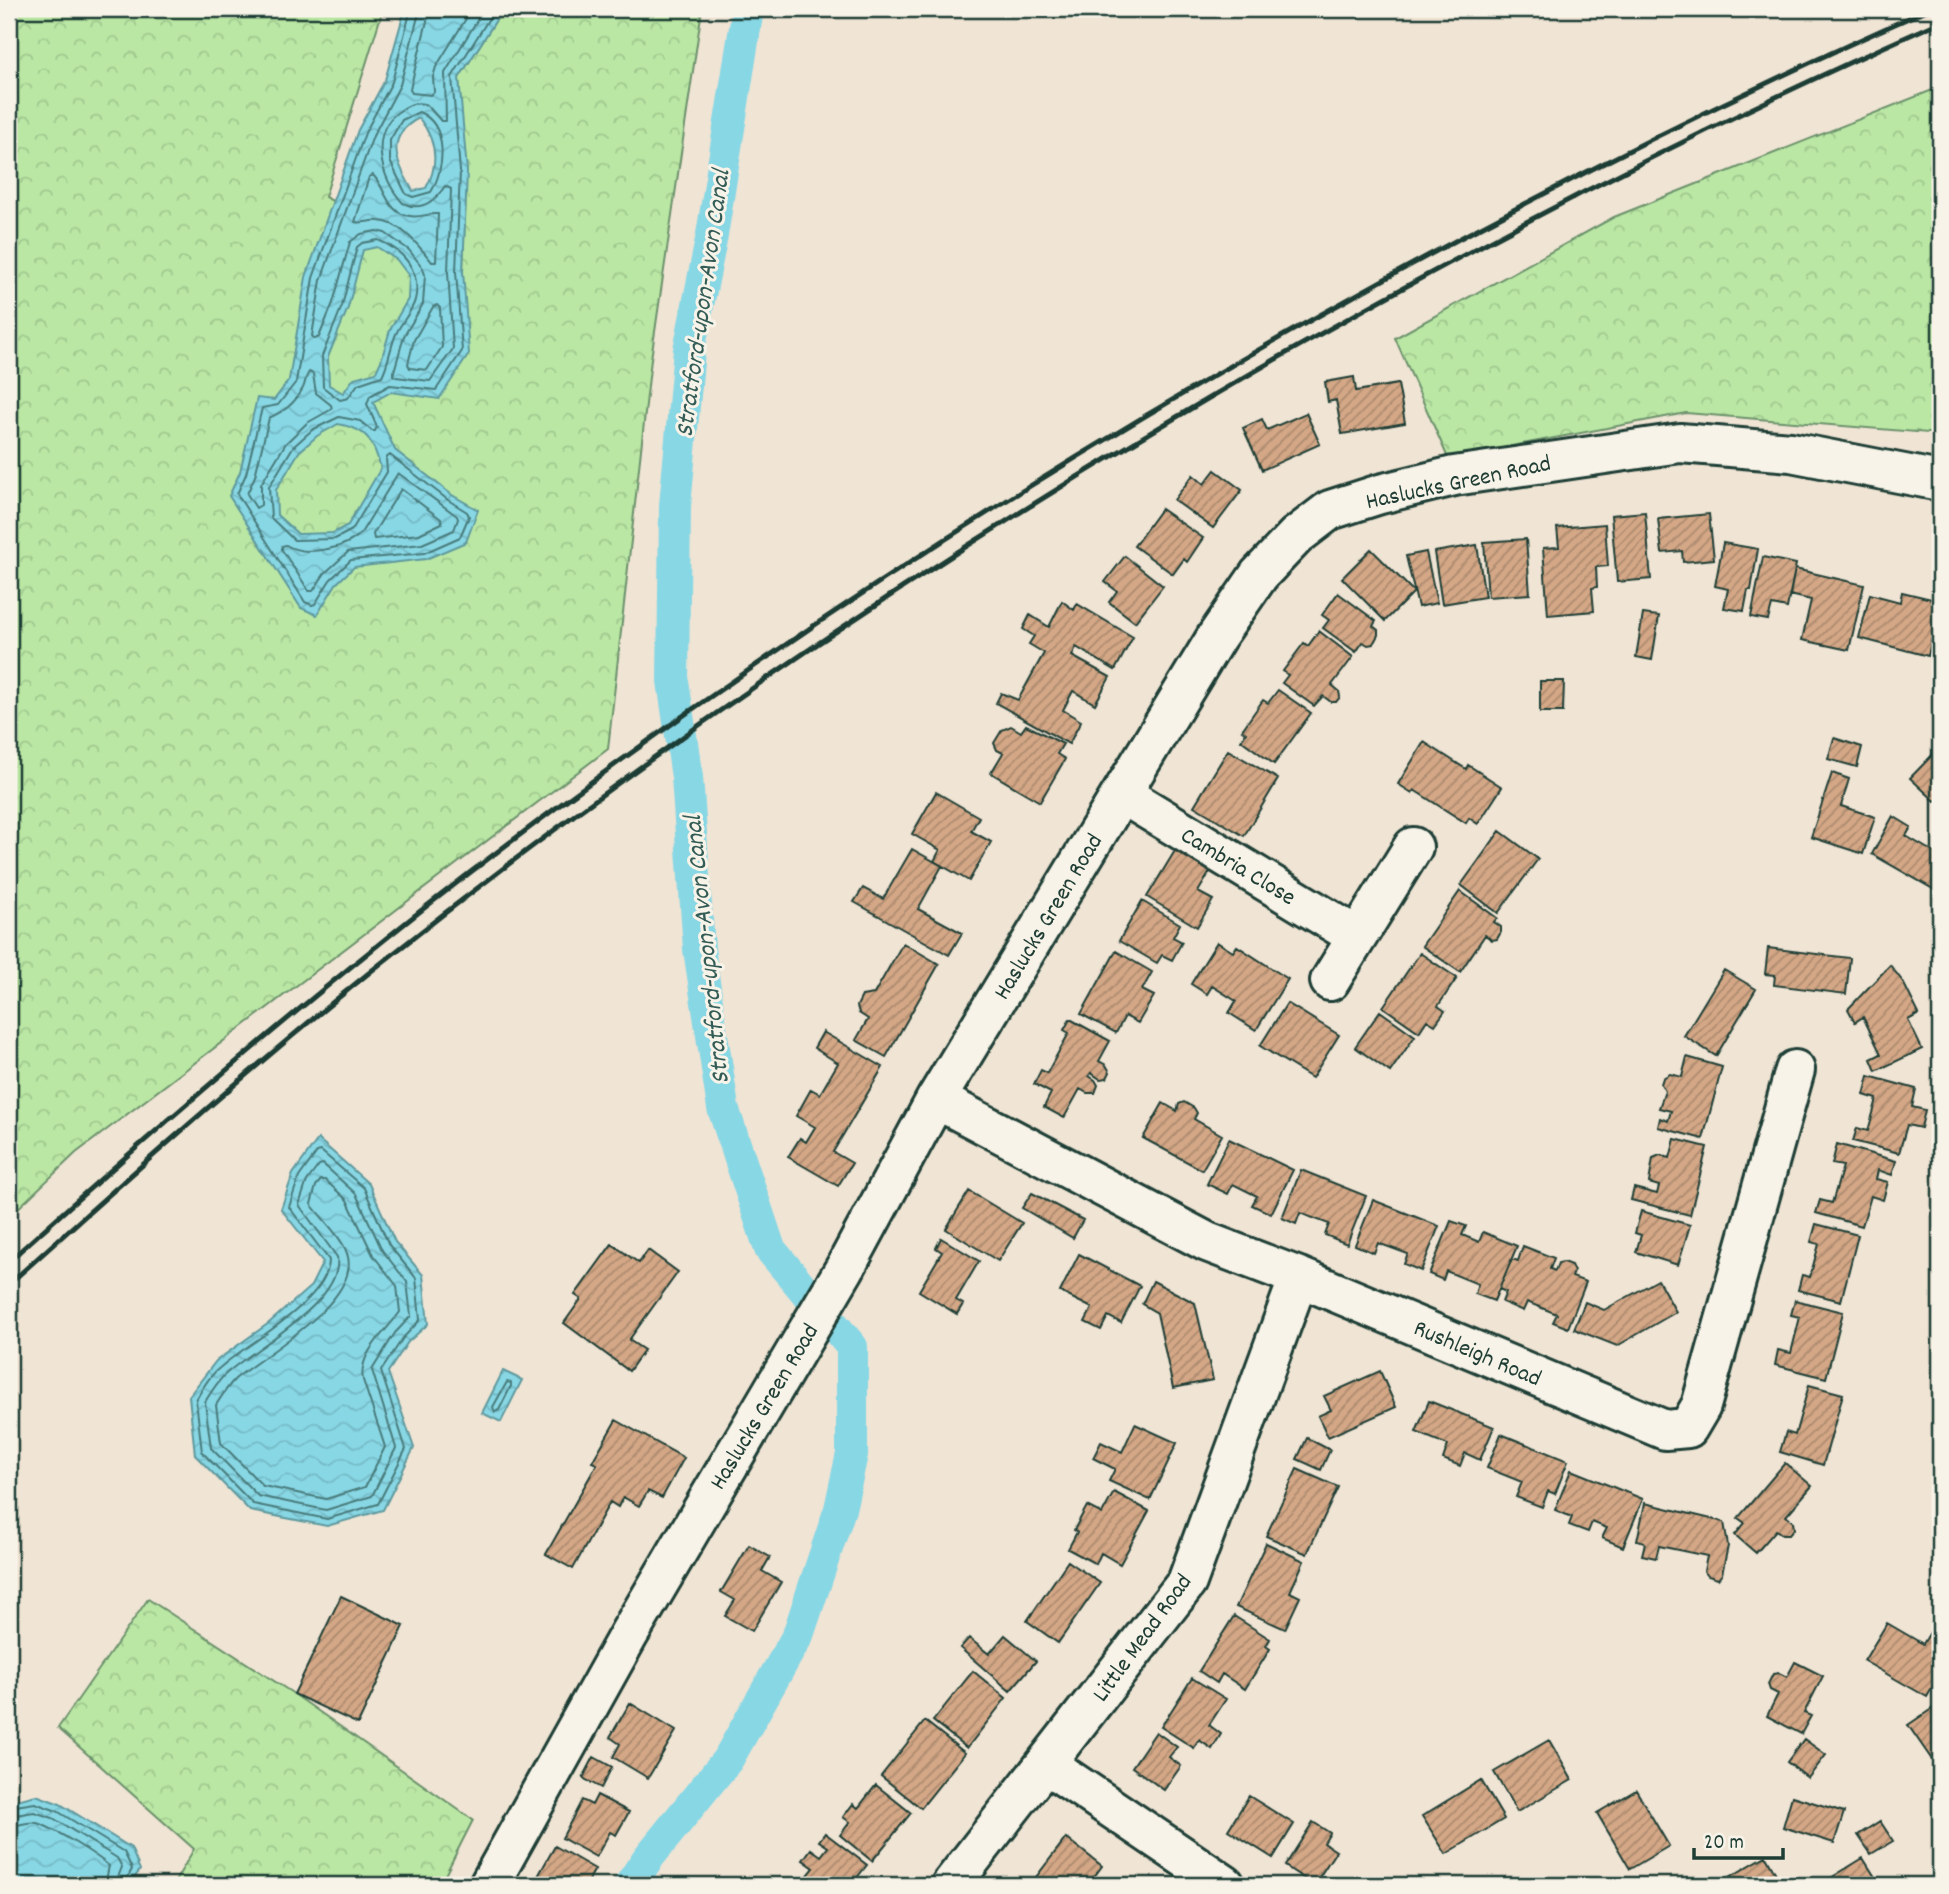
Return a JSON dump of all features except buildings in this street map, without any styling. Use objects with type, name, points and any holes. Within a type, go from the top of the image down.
[{"type":"street","name":"Haslucks Green Road","points":[[489,1885],[629,1634],[845,1268],[936,1099],[1217,636],[1259,575],[1296,536],[1330,510],[1380,494],[1454,477],[1680,443],[1791,452],[1940,481]]},
{"type":"street","name":"Cambria Close","points":[[1122,794],[1356,936]]},
{"type":"street","points":[[1330,981],[1413,846]]},
{"type":"street","name":"Rushleigh Road","points":[[936,1099],[1207,1242],[1299,1277],[1665,1430],[1688,1428],[1702,1406],[1795,1070]]},
{"type":"street","name":"Little Mead Road","points":[[951,1885],[1187,1582],[1299,1277]]},
{"type":"street","points":[[1046,1764],[1225,1885]]},
{"type":"green space","points":[[9,9],[383,9],[325,197],[463,271],[466,187],[459,78],[503,9],[702,9],[651,359],[608,749],[76,1153],[9,1217]]},
{"type":"green space","points":[[1940,87],[1940,434],[1686,413],[1448,458],[1395,338],[1614,217]]},
{"type":"green space","points":[[148,1599],[294,1694],[473,1820],[440,1885],[173,1885],[194,1849],[58,1728]]},
{"type":"water","points":[[405,9],[503,9],[459,78],[467,171],[463,271],[469,354],[439,399],[391,392],[373,402],[395,450],[452,495],[478,510],[466,542],[426,559],[354,567],[336,584],[317,615],[301,608],[229,496],[240,472],[257,398],[274,400],[289,380],[306,277],[358,130],[385,80]],"holes":[[[419,118],[432,143],[434,161],[426,188],[413,191],[396,151],[401,133]],[[377,247],[397,260],[409,276],[408,299],[390,330],[376,372],[354,378],[343,393],[329,385],[328,357],[348,308],[363,250]],[[338,424],[357,429],[372,443],[381,468],[348,525],[333,533],[298,534],[277,515],[276,490],[299,452],[317,436]]]},
{"type":"water","points":[[318,1139],[369,1184],[395,1242],[423,1275],[428,1324],[408,1342],[388,1372],[414,1448],[383,1510],[327,1526],[250,1511],[195,1455],[189,1396],[216,1361],[269,1323],[311,1286],[323,1262],[281,1209],[293,1174]]},
{"type":"water","points":[[503,1371],[522,1380],[501,1422],[482,1413]]},
{"type":"water","points":[[36,1795],[60,1804],[131,1848],[140,1870],[129,1885],[9,1885],[9,1802]]},
{"type":"waterway","name":"Stratford-upon-Avon Canal","points":[[630,1885],[648,1858],[728,1759],[798,1635],[840,1509],[852,1454],[852,1347],[770,1249],[723,1108],[699,949],[687,777],[673,681],[675,506],[689,350],[712,235],[748,9]]},
{"type":"railway","points":[[9,1261],[213,1081],[423,909],[639,748],[860,595],[1088,451],[1203,382],[1394,274],[1545,193],[1697,117],[1929,9]]},
{"type":"railway","points":[[9,1284],[278,1048],[478,888],[698,726],[925,573],[1158,428],[1439,269],[1687,140],[1940,22]]}]
